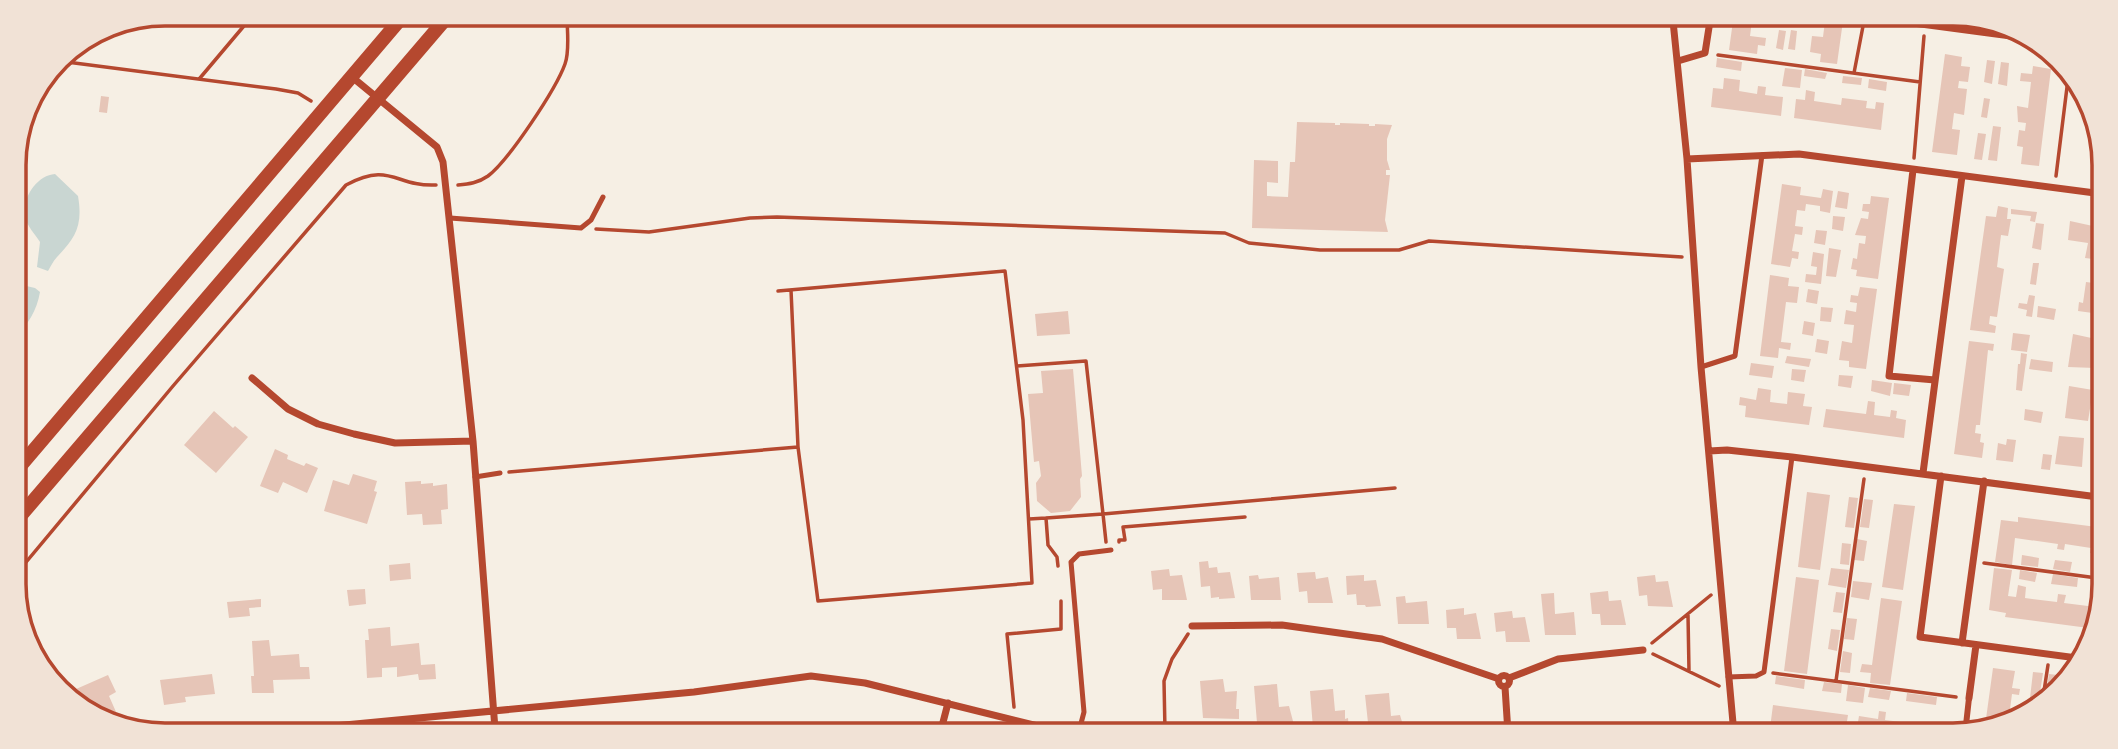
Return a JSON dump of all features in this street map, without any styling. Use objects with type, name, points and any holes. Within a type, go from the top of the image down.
[{"type":"main road","points":[[26,459],[394,27]]},
{"type":"main road","points":[[26,509],[439,27]]},
{"type":"street","points":[[1674,26],[1733,722]]},
{"type":"street","points":[[1678,61],[1705,53],[1709,26]]},
{"type":"street","points":[[1941,26],[1997,34]]},
{"type":"street","points":[[352,76],[437,147],[443,162],[473,441],[495,723]]},
{"type":"street","points":[[1687,159],[1799,154],[2092,193]]},
{"type":"street","points":[[1913,170],[1889,376],[1935,380]]},
{"type":"street","points":[[1923,473],[1962,176]]},
{"type":"street","points":[[253,378],[288,409],[318,424],[395,443],[473,441]]},
{"type":"street","points":[[1709,451],[1727,450],[1792,457],[2092,496]]},
{"type":"street","points":[[1941,475],[1920,637],[2070,657]]},
{"type":"street","points":[[1962,643],[1984,481]]},
{"type":"street","points":[[1192,626],[1282,625],[1382,639],[1499,679],[1558,659],[1643,650]]},
{"type":"street","points":[[1966,722],[1976,645]]},
{"type":"street","points":[[393,723],[694,692],[811,676],[865,683],[1025,723]]},
{"type":"street","points":[[1507,722],[1505,687],[1509,682],[1508,678]]},
{"type":"street","points":[[1499,679],[1499,684],[1505,687]]},
{"type":"street","points":[[942,723],[948,703]]},
{"type":"lane","points":[[1701,367],[1735,356],[1762,155]]},
{"type":"lane","points":[[450,218],[581,228],[591,220],[603,197]]},
{"type":"lane","points":[[1728,677],[1756,676],[1764,672],[1792,457]]},
{"type":"lane","points":[[475,477],[500,472]]},
{"type":"lane","points":[[1081,722],[1084,712],[1071,562],[1079,554],[1108,548]]},
{"type":"path","points":[[1854,73],[1863,26]]},
{"type":"path","points":[[1913,170],[1920,82],[1920,26]]},
{"type":"path","points":[[200,78],[243,27]]},
{"type":"path","points":[[26,562],[346,185],[363,176],[376,174],[387,174],[421,186],[473,184],[487,176],[508,154],[556,84],[566,61],[567,27]]},
{"type":"path","points":[[1705,53],[1920,82]]},
{"type":"path","points":[[72,63],[298,93],[323,111]]},
{"type":"path","points":[[2054,188],[2067,87]]},
{"type":"path","points":[[581,228],[649,232],[750,218],[777,217],[1225,233],[1249,243],[1320,250],[1399,250],[1429,241],[1694,258]]},
{"type":"path","points":[[778,291],[1004,271],[1023,420],[1032,583],[818,601],[798,447],[791,290]]},
{"type":"path","points":[[1017,366],[1086,360],[1108,548],[1119,544],[1119,540],[1125,540],[1123,527],[1245,517]]},
{"type":"path","points":[[500,472],[798,447]]},
{"type":"path","points":[[1836,681],[1865,466]]},
{"type":"path","points":[[1029,519],[1395,488]]},
{"type":"path","points":[[1046,519],[1048,545],[1057,557],[1058,570]]},
{"type":"path","points":[[1973,562],[2092,577]]},
{"type":"path","points":[[1721,586],[1643,650],[1730,692]]},
{"type":"path","points":[[1015,720],[1007,634],[1061,629],[1061,597]]},
{"type":"path","points":[[1688,615],[1689,671]]},
{"type":"path","points":[[1165,722],[1164,681],[1172,659],[1192,626]]},
{"type":"path","points":[[2044,688],[2049,654]]},
{"type":"path","points":[[1764,672],[1969,698]]},
{"type":"shaded area","points":[[55,174],[78,196],[80,215],[73,237],[48,271],[37,267],[40,242],[27,223],[28,196],[37,183],[48,175]]},
{"type":"shaded area","points":[[27,286],[40,292],[27,323]]},
{"type":"building","points":[[1732,26],[1751,26],[1750,36],[1766,38],[1765,46],[1758,45],[1757,54],[1729,50]]},
{"type":"building","points":[[1824,26],[1842,26],[1837,64],[1820,62],[1821,54],[1810,52],[1812,36],[1823,37]]},
{"type":"building","points":[[1779,30],[1786,31],[1783,50],[1776,48]]},
{"type":"building","points":[[1791,30],[1797,31],[1795,50],[1788,49]]},
{"type":"building","points":[[1945,54],[1962,57],[1961,66],[1970,67],[1968,82],[1959,81],[1958,88],[1967,89],[1964,115],[1954,113],[1952,129],[1960,130],[1957,155],[1932,152]]},
{"type":"building","points":[[1717,58],[1742,62],[1741,71],[1716,67]]},
{"type":"building","points":[[1987,60],[1995,61],[1992,84],[1984,82]]},
{"type":"building","points":[[2001,62],[2009,63],[2007,86],[1998,84]]},
{"type":"building","points":[[2033,66],[2051,69],[2039,166],[2021,164],[2023,147],[2017,146],[2019,130],[2025,131],[2026,123],[2018,122],[2017,106],[2028,108],[2031,82],[2020,81],[2021,73],[2032,74]]},
{"type":"building","points":[[1785,68],[1802,70],[1800,88],[1782,86]]},
{"type":"building","points":[[1805,69],[1827,73],[1825,79],[1804,76]]},
{"type":"building","points":[[1843,76],[1862,78],[1861,85],[1842,83]]},
{"type":"building","points":[[1724,78],[1740,80],[1739,91],[1757,94],[1758,86],[1766,87],[1765,95],[1783,97],[1781,116],[1711,107],[1713,88],[1723,89]]},
{"type":"building","points":[[1869,79],[1887,82],[1886,91],[1868,88]]},
{"type":"building","points":[[1806,90],[1815,92],[1814,101],[1841,105],[1842,98],[1867,101],[1866,108],[1875,109],[1876,102],[1884,103],[1881,130],[1794,118],[1796,99],[1805,100]]},
{"type":"building","points":[[101,96],[109,97],[107,113],[99,112]]},
{"type":"building","points":[[1984,98],[1990,99],[1987,118],[1981,117]]},
{"type":"building","points":[[1297,122],[1392,125],[1387,139],[1390,170],[1386,170],[1386,175],[1390,175],[1385,220],[1388,232],[1252,228],[1254,160],[1278,161],[1278,183],[1267,182],[1267,196],[1288,197],[1290,162],[1295,162]]},
{"type":"building","points":[[1993,126],[2001,127],[1997,161],[1988,160]]},
{"type":"building","points":[[1978,133],[1986,134],[1982,160],[1974,159]]},
{"type":"building","points":[[1782,184],[1801,187],[1800,195],[1821,198],[1823,189],[1833,191],[1830,213],[1820,211],[1820,206],[1806,204],[1805,211],[1797,210],[1795,226],[1803,227],[1802,235],[1795,234],[1792,251],[1799,252],[1798,259],[1792,258],[1790,267],[1771,264]]},
{"type":"building","points":[[1838,191],[1849,193],[1847,209],[1835,207]]},
{"type":"building","points":[[1871,196],[1889,198],[1878,279],[1856,276],[1857,270],[1851,269],[1853,258],[1857,259],[1859,243],[1865,244],[1866,236],[1855,235],[1861,218],[1868,219],[1869,212],[1862,211],[1863,204],[1870,204]]},
{"type":"building","points":[[1998,206],[2008,208],[2007,219],[2011,219],[2008,236],[2001,235],[1997,267],[2004,269],[1997,317],[1990,316],[1989,324],[1996,326],[1995,333],[1970,330],[1986,216],[1996,217]]},
{"type":"building","points":[[2011,209],[2037,212],[2035,222],[2030,221],[2031,216],[2011,214]]},
{"type":"building","points":[[1833,216],[1845,217],[1843,231],[1832,229]]},
{"type":"building","points":[[2070,221],[2092,226],[2092,259],[2085,258],[2088,243],[2068,240]]},
{"type":"building","points":[[2036,223],[2044,224],[2041,250],[2032,248]]},
{"type":"building","points":[[1816,230],[1827,231],[1825,245],[1814,243]]},
{"type":"building","points":[[1829,248],[1841,250],[1836,277],[1826,276]]},
{"type":"building","points":[[1813,252],[1824,254],[1821,284],[1805,282],[1806,274],[1816,275],[1817,267],[1811,266]]},
{"type":"building","points":[[2033,263],[2039,263],[2036,285],[2030,284]]},
{"type":"building","points":[[1770,275],[1789,278],[1788,286],[1799,287],[1797,303],[1786,302],[1781,342],[1791,343],[1790,350],[1779,348],[1778,358],[1760,356]]},
{"type":"building","points":[[2086,282],[2092,283],[2092,313],[2078,311],[2079,302],[2083,303]]},
{"type":"building","points":[[1860,287],[1877,289],[1866,369],[1849,367],[1849,361],[1839,360],[1842,341],[1852,343],[1854,325],[1844,324],[1846,310],[1856,312],[1857,303],[1850,302],[1851,295],[1858,296]]},
{"type":"building","points":[[1808,289],[1819,291],[1817,304],[1806,302]]},
{"type":"building","points":[[2029,295],[2035,296],[2032,317],[2026,316],[2027,310],[2018,308],[2019,303],[2027,304]]},
{"type":"building","points":[[2038,306],[2056,309],[2054,320],[2037,317]]},
{"type":"building","points":[[1821,307],[1833,308],[1831,322],[1820,321]]},
{"type":"building","points":[[1068,311],[1070,334],[1037,336],[1035,314]]},
{"type":"building","points":[[1804,321],[1815,323],[1813,336],[1802,334]]},
{"type":"building","points":[[2013,333],[2030,335],[2027,352],[2011,350]]},
{"type":"building","points":[[2073,334],[2092,338],[2092,368],[2068,367]]},
{"type":"building","points":[[1817,339],[1829,341],[1827,354],[1815,352]]},
{"type":"building","points":[[1969,341],[1994,344],[1993,351],[1988,350],[1980,425],[1976,425],[1975,433],[1981,434],[1980,442],[1984,443],[1982,458],[1954,454]]},
{"type":"building","points":[[2021,353],[2027,354],[2022,391],[2016,390]]},
{"type":"building","points":[[1787,356],[1811,359],[1809,367],[1785,363]]},
{"type":"building","points":[[2031,359],[2053,362],[2052,372],[2029,369]]},
{"type":"building","points":[[1751,363],[1774,366],[1772,378],[1749,375]]},
{"type":"building","points":[[1073,369],[1082,476],[1081,497],[1070,511],[1051,513],[1037,501],[1036,483],[1041,476],[1039,461],[1034,462],[1028,394],[1043,393],[1041,371]]},
{"type":"building","points":[[1792,369],[1806,370],[1804,382],[1791,380]]},
{"type":"building","points":[[1839,375],[1853,376],[1851,388],[1838,386]]},
{"type":"building","points":[[1872,380],[1892,383],[1890,396],[1871,391]]},
{"type":"building","points":[[1894,383],[1911,385],[1909,396],[1893,394]]},
{"type":"building","points":[[2069,386],[2092,390],[2088,421],[2065,418]]},
{"type":"building","points":[[1758,388],[1771,390],[1770,402],[1787,404],[1788,392],[1805,394],[1803,406],[1812,407],[1809,425],[1745,417],[1746,406],[1739,405],[1740,397],[1756,400]]},
{"type":"building","points":[[1868,401],[1875,402],[1874,415],[1890,417],[1891,410],[1897,411],[1896,418],[1906,420],[1904,438],[1823,427],[1826,409],[1866,414]]},
{"type":"building","points":[[2025,409],[2043,412],[2041,423],[2024,420]]},
{"type":"building","points":[[214,411],[248,437],[216,473],[184,445]]},
{"type":"building","points":[[2059,436],[2084,438],[2082,467],[2055,464]]},
{"type":"building","points":[[2007,439],[2016,440],[2013,462],[1996,460],[1998,443],[2006,445]]},
{"type":"building","points":[[275,449],[288,455],[287,459],[318,468],[307,493],[283,482],[278,493],[260,486]]},
{"type":"building","points":[[2043,454],[2052,455],[2050,470],[2041,469]]},
{"type":"building","points":[[353,474],[377,481],[374,491],[377,492],[367,524],[324,511],[333,480],[349,485]]},
{"type":"building","points":[[421,481],[421,484],[433,483],[433,486],[447,484],[448,509],[441,510],[442,524],[423,525],[422,514],[407,515],[405,482]]},
{"type":"building","points":[[1807,492],[1830,495],[1820,570],[1798,567]]},
{"type":"building","points":[[1849,497],[1858,498],[1854,528],[1845,527]]},
{"type":"building","points":[[1864,499],[1873,500],[1869,528],[1860,527]]},
{"type":"building","points":[[1894,504],[1915,506],[1903,590],[1882,587]]},
{"type":"building","points":[[2018,517],[2092,526],[2092,553],[2091,548],[2065,544],[2064,550],[2057,549],[2058,544],[2015,538],[2012,565],[1995,562],[2001,520],[2018,522]]},
{"type":"building","points":[[1857,539],[1867,541],[1864,561],[1854,560]]},
{"type":"building","points":[[1842,543],[1851,544],[1849,565],[1840,564]]},
{"type":"building","points":[[2022,555],[2039,558],[2038,567],[2021,565]]},
{"type":"building","points":[[2055,560],[2072,562],[2070,572],[2053,569]]},
{"type":"building","points":[[1208,561],[1209,568],[1217,567],[1218,573],[1230,572],[1235,598],[1211,598],[1210,586],[1201,587],[1199,562]]},
{"type":"building","points":[[410,563],[411,579],[390,581],[389,565]]},
{"type":"building","points":[[1831,568],[1849,570],[1846,588],[1828,585]]},
{"type":"building","points":[[1994,568],[2012,570],[2008,596],[2016,597],[2018,585],[2026,587],[2025,598],[2057,602],[2058,594],[2066,595],[2064,603],[2090,606],[2084,627],[2005,617],[2006,613],[1989,610]]},
{"type":"building","points":[[1169,569],[1170,576],[1182,575],[1187,600],[1162,600],[1162,589],[1153,590],[1151,571]]},
{"type":"building","points":[[2020,570],[2037,573],[2035,582],[2019,579]]},
{"type":"building","points":[[1315,572],[1316,579],[1328,577],[1333,603],[1308,603],[1307,591],[1299,592],[1297,573]]},
{"type":"building","points":[[2053,574],[2078,578],[2077,587],[2051,584]]},
{"type":"building","points":[[1258,575],[1259,579],[1279,577],[1281,600],[1251,600],[1249,576]]},
{"type":"building","points":[[1364,575],[1364,581],[1376,580],[1381,606],[1357,605],[1356,594],[1347,595],[1346,576]]},
{"type":"building","points":[[1655,575],[1656,582],[1668,581],[1673,607],[1648,606],[1647,595],[1639,596],[1637,577]]},
{"type":"building","points":[[1796,577],[1819,580],[1807,674],[1784,671]]},
{"type":"building","points":[[1853,581],[1872,583],[1869,600],[1851,597]]},
{"type":"building","points":[[365,589],[366,604],[349,606],[347,590]]},
{"type":"building","points":[[1608,591],[1609,601],[1621,600],[1626,625],[1601,625],[1600,614],[1592,614],[1590,593]]},
{"type":"building","points":[[1836,592],[1845,593],[1842,613],[1833,612]]},
{"type":"building","points":[[1554,593],[1555,614],[1574,612],[1576,635],[1545,635],[1541,594]]},
{"type":"building","points":[[1405,596],[1406,603],[1427,601],[1429,624],[1398,624],[1396,597]]},
{"type":"building","points":[[1881,598],[1902,601],[1890,685],[1870,683],[1871,673],[1860,672],[1862,664],[1872,665]]},
{"type":"building","points":[[261,599],[261,607],[249,608],[250,616],[229,618],[227,602]]},
{"type":"building","points":[[1464,608],[1464,615],[1476,613],[1481,639],[1457,639],[1456,628],[1447,628],[1446,610]]},
{"type":"building","points":[[1512,611],[1513,618],[1525,617],[1530,642],[1506,642],[1505,631],[1496,632],[1494,613]]},
{"type":"building","points":[[1847,618],[1857,619],[1854,640],[1844,639]]},
{"type":"building","points":[[390,627],[391,646],[419,643],[421,665],[435,664],[436,679],[419,680],[418,674],[397,677],[397,667],[382,668],[382,677],[367,678],[365,640],[369,640],[368,629]]},
{"type":"building","points":[[1831,629],[1840,630],[1837,651],[1828,649]]},
{"type":"building","points":[[269,640],[271,656],[299,654],[300,667],[309,667],[310,679],[273,680],[274,693],[252,693],[252,641]]},
{"type":"building","points":[[1843,651],[1852,653],[1850,673],[1840,672]]},
{"type":"building","points":[[1993,668],[2015,671],[2012,688],[2020,689],[2019,695],[2012,694],[2010,710],[1986,719]]},
{"type":"building","points":[[2033,672],[2043,673],[2040,691],[2030,698]]},
{"type":"building","points":[[212,674],[215,694],[185,697],[186,702],[164,705],[160,680]]},
{"type":"building","points":[[2049,674],[2057,675],[2051,682],[2047,685]]},
{"type":"building","points":[[108,675],[116,692],[109,696],[117,713],[88,699],[76,689]]},
{"type":"building","points":[[1776,676],[1805,680],[1804,689],[1775,684]]},
{"type":"building","points":[[1223,679],[1225,692],[1237,691],[1236,709],[1239,709],[1239,719],[1203,718],[1200,681]]},
{"type":"building","points":[[1824,682],[1842,684],[1841,693],[1822,691]]},
{"type":"building","points":[[1277,684],[1279,707],[1289,706],[1293,722],[1257,722],[1254,686]]},
{"type":"building","points":[[1848,685],[1865,688],[1863,703],[1846,701]]},
{"type":"building","points":[[1870,688],[1891,691],[1889,700],[1868,697]]},
{"type":"building","points":[[1333,689],[1335,711],[1345,710],[1345,719],[1348,718],[1348,722],[1313,722],[1310,691]]},
{"type":"building","points":[[1389,693],[1391,716],[1400,715],[1402,722],[1368,722],[1365,695]]},
{"type":"building","points":[[1907,693],[1937,697],[1936,705],[1906,701]]},
{"type":"building","points":[[1773,705],[1848,715],[1847,722],[1771,722]]},
{"type":"building","points":[[1879,711],[1886,712],[1885,720],[1901,722],[1858,722],[1859,716],[1878,719]]}]
